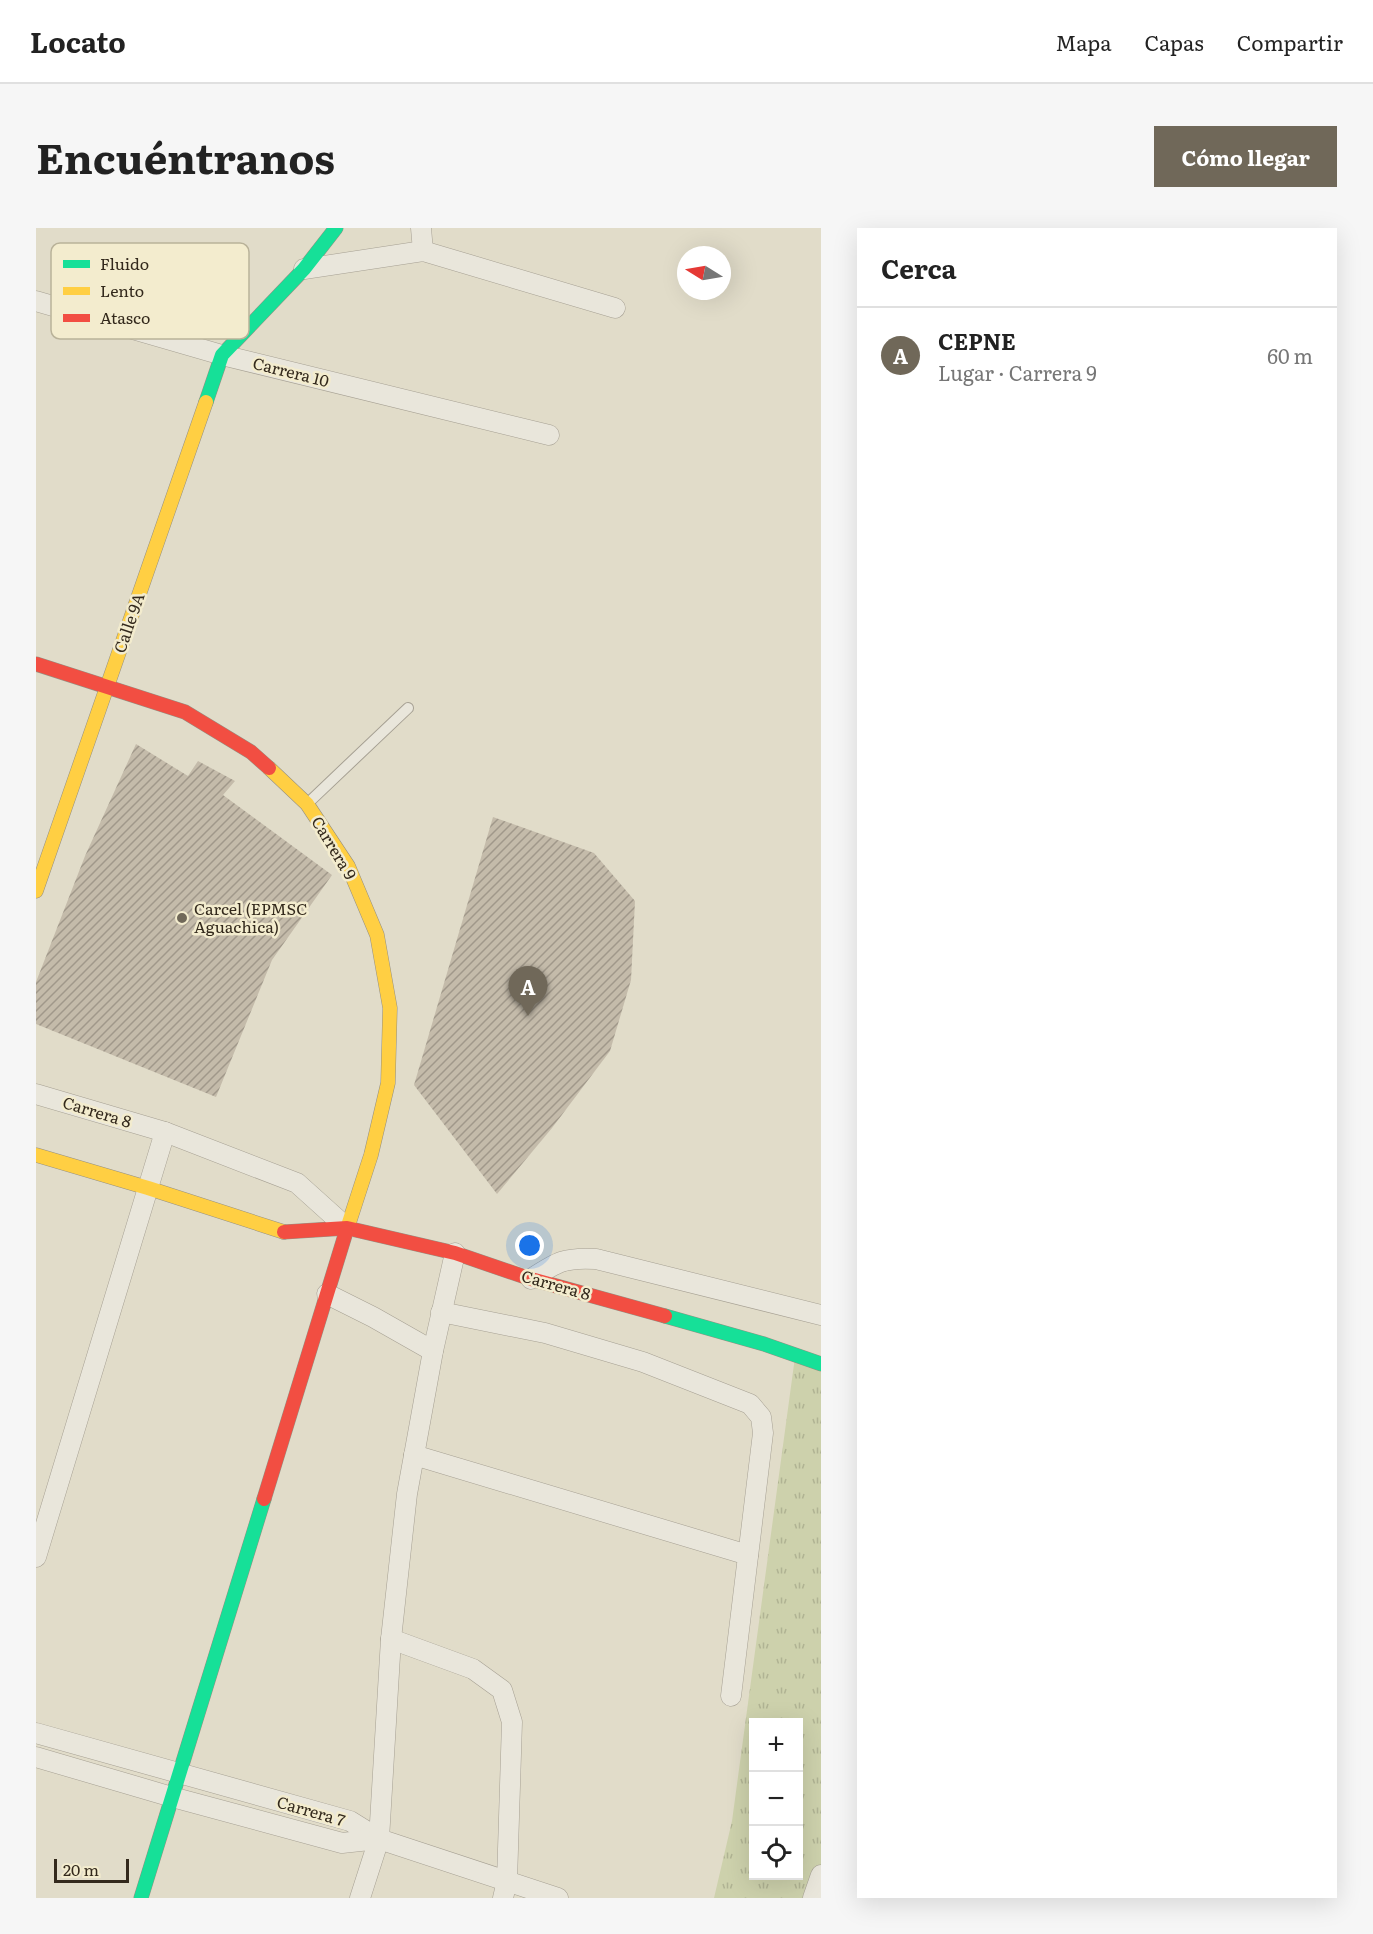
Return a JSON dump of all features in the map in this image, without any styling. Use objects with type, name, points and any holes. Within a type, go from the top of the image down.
[{"type":"street","points":[[249,326],[304,268],[336,228]]},
{"type":"street","points":[[421,228],[423,251]]},
{"type":"street","points":[[304,268],[423,251],[615,308]]},
{"type":"street","name":"Carrera 10","points":[[36,301],[51,305]]},
{"type":"street","name":"Carrera 10","points":[[167,339],[222,355],[549,435]]},
{"type":"street","points":[[222,355],[237,339]]},
{"type":"street","name":"Calle 9A","points":[[36,891],[222,355]]},
{"type":"street","name":"Carrera 9","points":[[36,664],[185,712],[251,752],[307,804],[348,866],[373,925],[377,935],[390,1008],[388,1083],[371,1155],[141,1898]]},
{"type":"street","name":"Carrera 8","points":[[36,1094],[165,1132],[297,1183],[347,1228]]},
{"type":"street","points":[[36,1557],[165,1132]]},
{"type":"street","name":"Carrera 8","points":[[36,1155],[284,1232],[347,1228],[455,1253],[531,1279],[764,1344],[821,1364]]},
{"type":"street","points":[[360,1898],[379,1839],[390,1640],[407,1494],[433,1351],[455,1253]]},
{"type":"street","points":[[531,1279],[552,1265],[572,1257],[596,1259],[821,1315]]},
{"type":"street","points":[[327,1294],[374,1317],[433,1351]]},
{"type":"street","points":[[441,1312],[545,1333],[621,1356],[750,1404],[761,1417],[764,1432],[730,1696]]},
{"type":"street","points":[[414,1455],[748,1555]]},
{"type":"street","points":[[390,1640],[473,1669],[502,1690],[512,1722],[505,1889]]},
{"type":"street","name":"Carrera 7","points":[[36,1733],[350,1821],[379,1839]]},
{"type":"street","name":"Carrera 7","points":[[36,1756],[172,1797],[342,1843],[379,1839]]},
{"type":"street","points":[[379,1839],[505,1889],[558,1898]]},
{"type":"street","points":[[813,1898],[821,1875]]},
{"type":"lane","points":[[307,804],[408,708]]},
{"type":"green space","points":[[795,1357],[821,1365],[821,1898],[714,1898],[732,1821]]},
{"type":"building","name":"Carcel (EPMSC Aguachica)","points":[[136,744],[188,776],[198,761],[235,781],[223,795],[332,875],[272,960],[216,1097],[36,1024],[36,982],[85,856]]},
{"type":"building","points":[[493,817],[594,853],[635,901],[631,980],[610,1051],[552,1128],[497,1194],[414,1085]]},
{"type":"traffic: fast","points":[[249,327],[304,269],[336,228]]},
{"type":"traffic: fast","points":[[206,402],[222,355],[237,339]]},
{"type":"traffic: fast","points":[[665,1316],[764,1344],[821,1364]]},
{"type":"traffic: fast","points":[[141,1898],[264,1499]]},
{"type":"traffic: slow","points":[[36,891],[206,402]]},
{"type":"traffic: slow","points":[[269,768],[307,804],[348,866],[377,935],[390,1008],[388,1083],[371,1155],[346,1232]]},
{"type":"traffic: slow","points":[[36,1155],[284,1232]]},
{"type":"traffic: jam","points":[[36,664],[185,712],[251,752],[269,768]]},
{"type":"traffic: jam","points":[[284,1232],[347,1228],[455,1253],[531,1279],[665,1316]]},
{"type":"traffic: jam","points":[[264,1499],[346,1232]]},
{"type":"place","name":"Carcel (EPMSC Aguachica)","points":[[182,918]]},
{"type":"place","name":"CEPNE","points":[[528,1016]]}]
